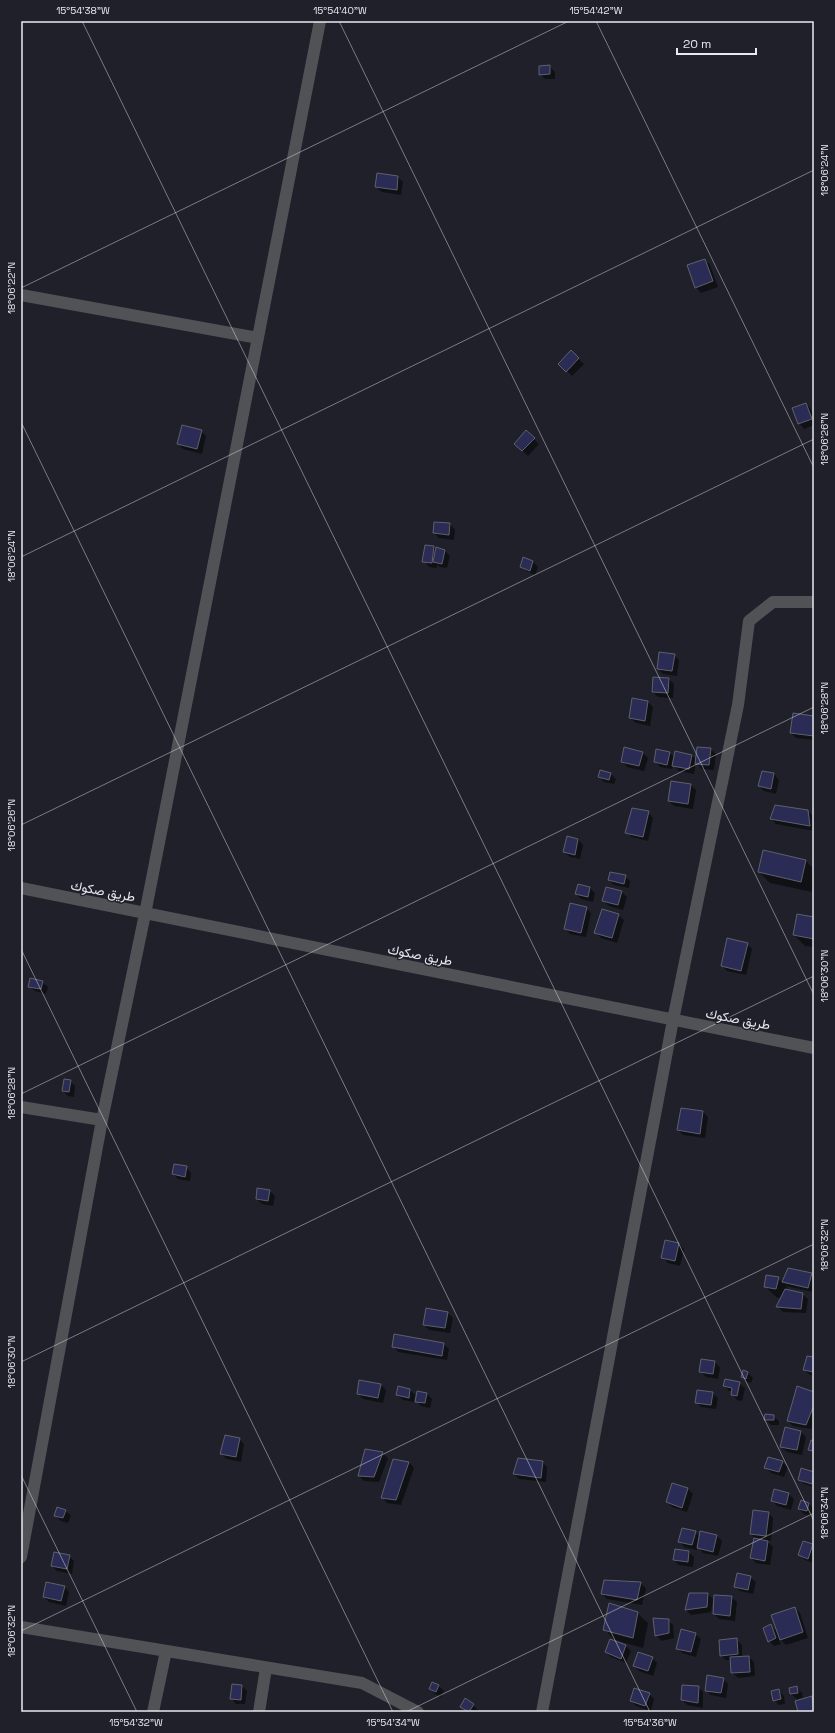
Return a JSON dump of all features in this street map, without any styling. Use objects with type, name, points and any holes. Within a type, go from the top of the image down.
[{"type":"street","points":[[21,1557],[102,1120],[145,914],[320,21]]},
{"type":"street","points":[[21,295],[258,338]]},
{"type":"street","points":[[542,1712],[673,1020],[738,705],[749,620],[773,602],[814,602]]},
{"type":"street","name":"طريق صكوك","points":[[21,888],[814,1048]]},
{"type":"street","points":[[21,1107],[102,1120]]},
{"type":"street","points":[[21,1627],[362,1683],[418,1712]]},
{"type":"street","points":[[153,1712],[166,1651]]},
{"type":"street","points":[[259,1712],[266,1668]]},
{"type":"building","points":[[550,65],[550,74],[539,75],[539,66]]},
{"type":"building","points":[[377,173],[398,176],[397,190],[375,187]]},
{"type":"building","points":[[705,259],[713,281],[695,288],[687,265]]},
{"type":"building","points":[[571,350],[579,358],[566,372],[558,364]]},
{"type":"building","points":[[806,403],[812,419],[798,424],[792,408]]},
{"type":"building","points":[[182,425],[202,430],[197,449],[177,444]]},
{"type":"building","points":[[526,430],[535,438],[522,451],[514,444]]},
{"type":"building","points":[[434,522],[450,523],[449,535],[433,533]]},
{"type":"building","points":[[425,545],[434,546],[432,563],[422,562]]},
{"type":"building","points":[[436,547],[445,550],[442,564],[433,562]]},
{"type":"building","points":[[523,557],[533,561],[530,571],[520,567]]},
{"type":"building","points":[[659,652],[675,654],[672,671],[657,669]]},
{"type":"building","points":[[653,677],[669,678],[668,693],[652,692]]},
{"type":"building","points":[[632,698],[648,701],[645,721],[629,718]]},
{"type":"building","points":[[793,713],[814,716],[814,736],[790,733]]},
{"type":"building","points":[[624,747],[643,752],[639,766],[621,762]]},
{"type":"building","points":[[697,747],[711,748],[709,765],[695,764]]},
{"type":"building","points":[[656,749],[670,752],[667,765],[654,762]]},
{"type":"building","points":[[675,751],[692,755],[689,769],[672,766]]},
{"type":"building","points":[[600,770],[611,773],[609,780],[598,777]]},
{"type":"building","points":[[762,771],[774,773],[771,789],[758,786]]},
{"type":"building","points":[[671,781],[691,784],[688,804],[668,801]]},
{"type":"building","points":[[775,805],[808,810],[810,826],[770,819]]},
{"type":"building","points":[[632,808],[649,811],[643,837],[625,833]]},
{"type":"building","points":[[567,836],[578,839],[575,855],[563,852]]},
{"type":"building","points":[[763,850],[806,860],[801,882],[758,872]]},
{"type":"building","points":[[610,872],[626,875],[624,884],[608,880]]},
{"type":"building","points":[[578,884],[590,887],[588,897],[575,894]]},
{"type":"building","points":[[606,887],[622,891],[618,905],[602,901]]},
{"type":"building","points":[[570,903],[587,907],[581,933],[564,929]]},
{"type":"building","points":[[602,909],[619,914],[612,938],[594,933]]},
{"type":"building","points":[[797,914],[814,917],[814,939],[793,935]]},
{"type":"building","points":[[727,938],[748,943],[741,971],[721,966]]},
{"type":"building","points":[[30,978],[43,981],[41,989],[28,987]]},
{"type":"building","points":[[64,1079],[71,1080],[69,1092],[62,1091]]},
{"type":"building","points":[[681,1108],[703,1111],[700,1134],[677,1130]]},
{"type":"building","points":[[174,1164],[187,1166],[185,1177],[172,1174]]},
{"type":"building","points":[[257,1188],[270,1190],[268,1201],[256,1199]]},
{"type":"building","points":[[665,1240],[679,1243],[675,1261],[661,1258]]},
{"type":"building","points":[[788,1268],[812,1273],[808,1288],[782,1282]]},
{"type":"building","points":[[766,1275],[779,1277],[776,1289],[764,1287]]},
{"type":"building","points":[[785,1289],[803,1293],[801,1309],[776,1307]]},
{"type":"building","points":[[426,1308],[448,1312],[445,1328],[423,1325]]},
{"type":"building","points":[[394,1334],[444,1343],[442,1356],[392,1347]]},
{"type":"building","points":[[807,1356],[814,1357],[814,1372],[803,1370]]},
{"type":"building","points":[[701,1359],[715,1361],[713,1374],[699,1372]]},
{"type":"building","points":[[743,1370],[748,1372],[746,1379],[741,1377]]},
{"type":"building","points":[[725,1379],[740,1382],[737,1396],[731,1395],[732,1388],[723,1386]]},
{"type":"building","points":[[359,1380],[381,1384],[378,1398],[357,1394]]},
{"type":"building","points":[[398,1386],[410,1389],[409,1398],[396,1395]]},
{"type":"building","points":[[797,1386],[814,1392],[814,1405],[806,1425],[787,1421]]},
{"type":"building","points":[[697,1390],[713,1392],[711,1405],[695,1403]]},
{"type":"building","points":[[417,1391],[427,1393],[425,1403],[415,1402]]},
{"type":"building","points":[[765,1414],[774,1415],[774,1420],[764,1420]]},
{"type":"building","points":[[785,1427],[801,1431],[797,1450],[780,1447]]},
{"type":"building","points":[[225,1435],[240,1438],[236,1457],[220,1454]]},
{"type":"building","points":[[811,1440],[814,1441],[814,1451],[808,1450]]},
{"type":"building","points":[[365,1449],[383,1452],[374,1477],[358,1476]]},
{"type":"building","points":[[768,1457],[783,1461],[779,1472],[764,1468]]},
{"type":"building","points":[[518,1458],[543,1461],[541,1478],[513,1474]]},
{"type":"building","points":[[393,1459],[409,1462],[396,1500],[381,1498]]},
{"type":"building","points":[[801,1468],[814,1472],[812,1484],[798,1480]]},
{"type":"building","points":[[672,1483],[688,1488],[682,1508],[666,1502]]},
{"type":"building","points":[[774,1489],[789,1493],[786,1505],[771,1501]]},
{"type":"building","points":[[801,1500],[809,1503],[807,1511],[798,1509]]},
{"type":"building","points":[[57,1507],[66,1510],[63,1518],[54,1516]]},
{"type":"building","points":[[753,1510],[769,1512],[766,1536],[750,1534]]},
{"type":"building","points":[[682,1528],[696,1531],[692,1545],[678,1542]]},
{"type":"building","points":[[700,1531],[717,1535],[713,1552],[697,1548]]},
{"type":"building","points":[[754,1538],[768,1541],[765,1561],[750,1558]]},
{"type":"building","points":[[803,1541],[813,1544],[808,1559],[798,1555]]},
{"type":"building","points":[[675,1549],[689,1551],[688,1562],[673,1560]]},
{"type":"building","points":[[54,1552],[70,1555],[67,1569],[51,1566]]},
{"type":"building","points":[[737,1573],[751,1576],[748,1590],[734,1587]]},
{"type":"building","points":[[604,1580],[641,1582],[637,1600],[601,1594]]},
{"type":"building","points":[[46,1582],[65,1586],[61,1601],[43,1597]]},
{"type":"building","points":[[689,1593],[708,1593],[707,1607],[685,1610]]},
{"type":"building","points":[[714,1595],[732,1596],[730,1616],[713,1614]]},
{"type":"building","points":[[609,1603],[638,1612],[633,1638],[603,1630]]},
{"type":"building","points":[[795,1607],[803,1632],[780,1640],[771,1615]]},
{"type":"building","points":[[653,1618],[669,1619],[669,1633],[655,1636]]},
{"type":"building","points":[[771,1624],[776,1638],[768,1642],[763,1628]]},
{"type":"building","points":[[681,1629],[696,1633],[691,1652],[676,1649]]},
{"type":"building","points":[[737,1638],[738,1654],[720,1656],[719,1640]]},
{"type":"building","points":[[610,1639],[626,1645],[621,1659],[605,1652]]},
{"type":"building","points":[[638,1652],[653,1657],[648,1671],[633,1666]]},
{"type":"building","points":[[749,1656],[750,1672],[731,1673],[730,1657]]},
{"type":"building","points":[[707,1675],[724,1678],[721,1693],[705,1691]]},
{"type":"building","points":[[432,1682],[439,1685],[436,1692],[429,1689]]},
{"type":"building","points":[[232,1684],[242,1685],[241,1700],[230,1699]]},
{"type":"building","points":[[682,1685],[699,1686],[698,1703],[681,1700]]},
{"type":"building","points":[[797,1686],[798,1693],[790,1694],[789,1688]]},
{"type":"building","points":[[634,1688],[650,1693],[645,1706],[630,1701]]},
{"type":"building","points":[[779,1689],[781,1699],[773,1701],[771,1691]]},
{"type":"building","points":[[812,1696],[814,1712],[798,1712],[795,1701]]},
{"type":"building","points":[[465,1698],[474,1704],[469,1712],[460,1707]]}]
